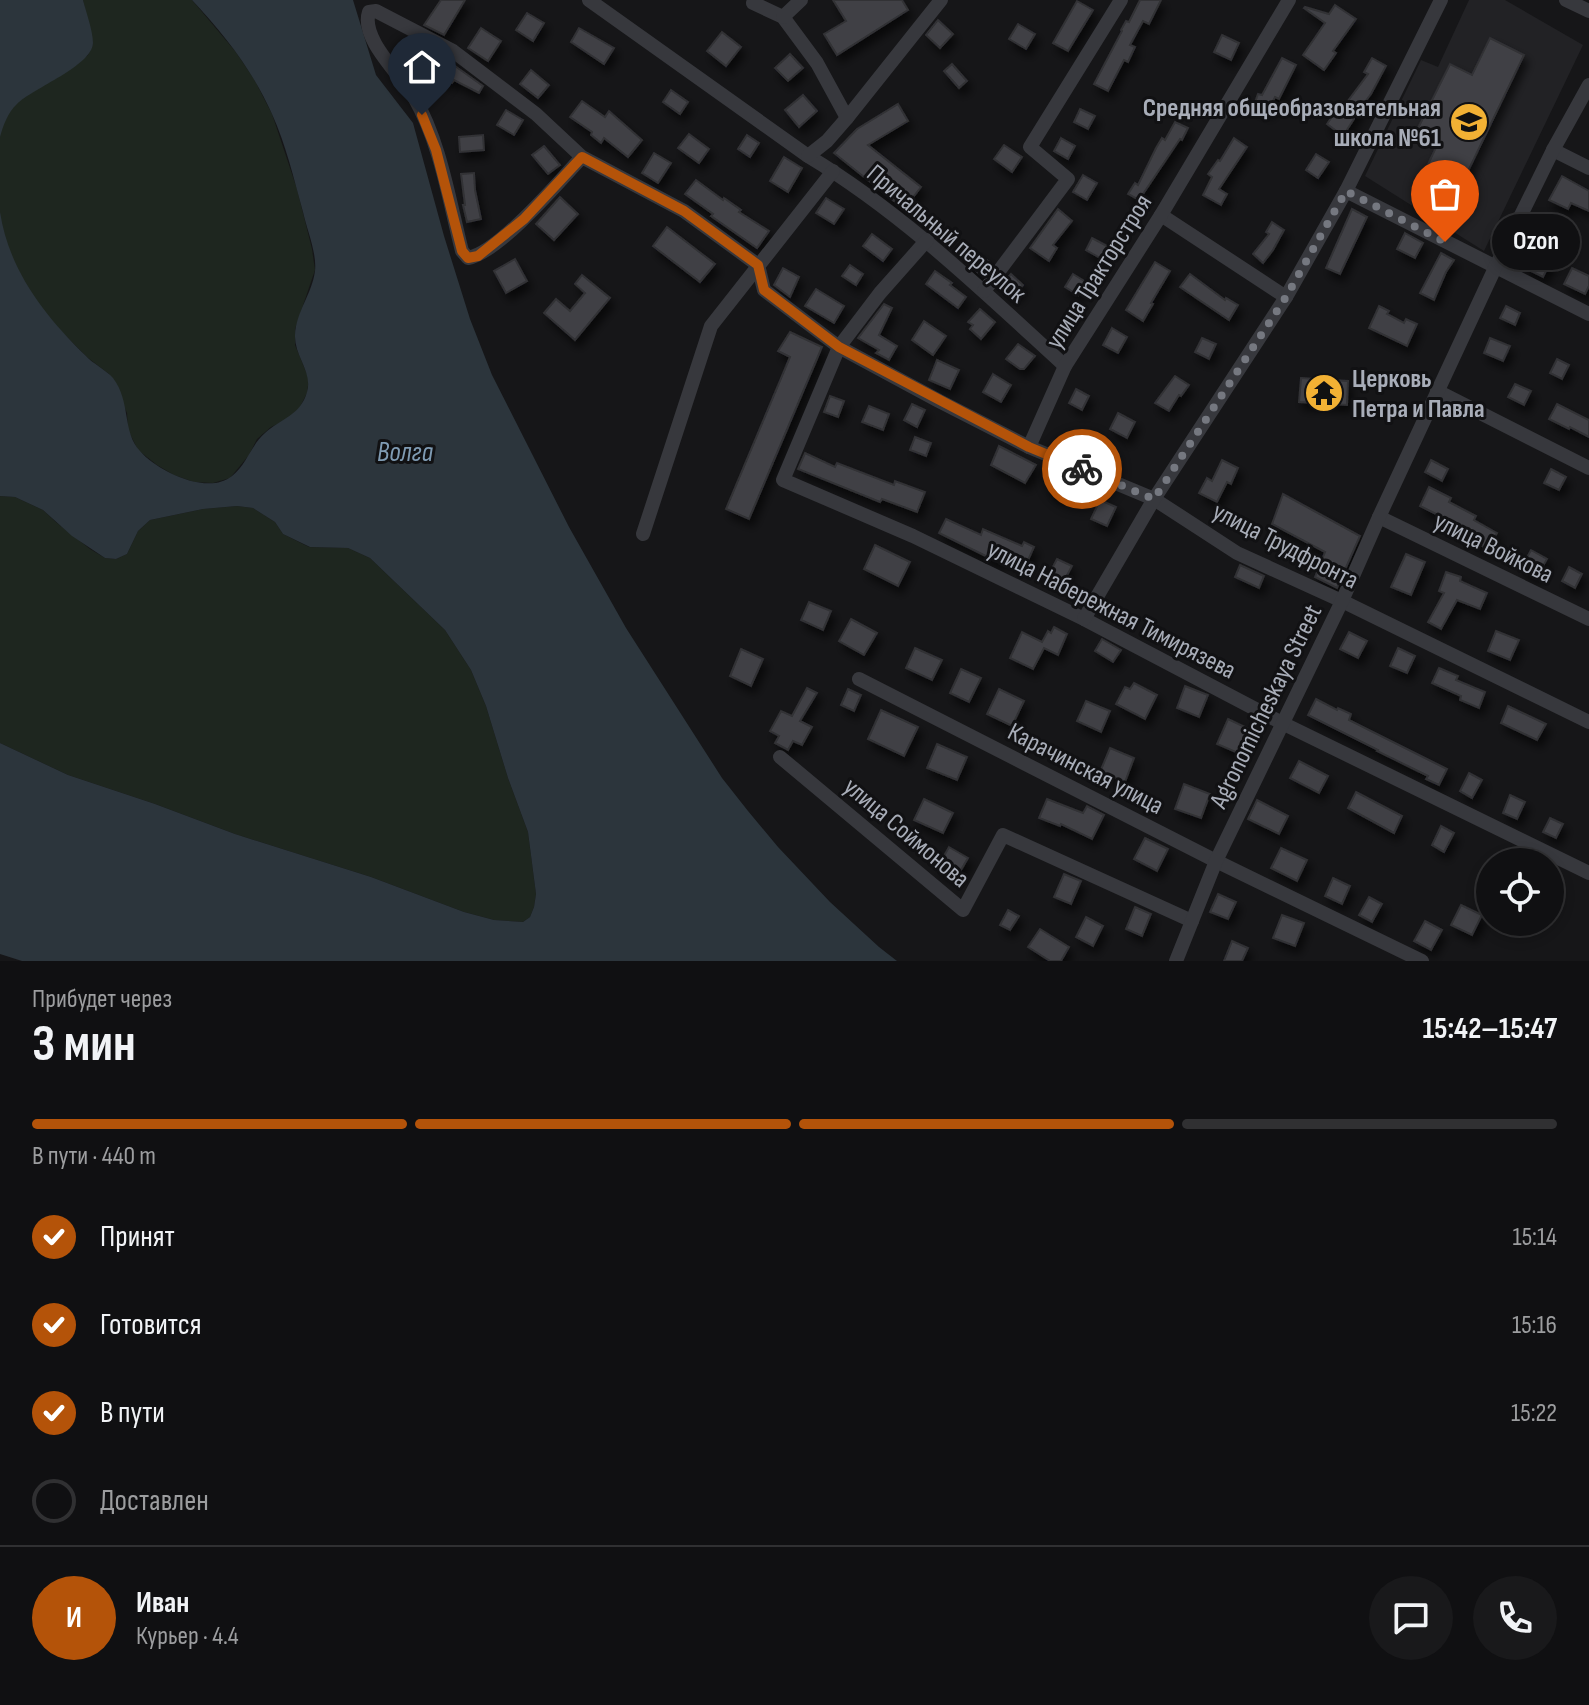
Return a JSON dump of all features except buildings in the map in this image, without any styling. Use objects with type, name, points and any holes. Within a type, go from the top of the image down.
[{"type":"street","name":"Причальный переулок","points":[[589,0],[927,240],[1065,366]]},
{"type":"street","points":[[783,17],[801,0]]},
{"type":"street","points":[[808,156],[827,141],[847,118],[941,0]]},
{"type":"street","points":[[984,291],[1068,179],[1030,147],[1121,0]]},
{"type":"street","name":"улица Тракторстроя","points":[[1029,447],[1065,366],[1161,215],[1289,0]]},
{"type":"street","points":[[1084,619],[1154,499],[1286,297],[1346,191],[1441,0]]},
{"type":"street","points":[[1566,0],[1589,11]]},
{"type":"street","points":[[753,3],[783,17],[817,63],[847,118]]},
{"type":"street","points":[[372,8],[367,18],[374,43],[414,97],[436,150],[462,251],[468,258],[478,256],[524,219],[582,157]]},
{"type":"street","name":"улица Трудфронта","points":[[372,8],[453,51],[536,114],[582,157],[684,211],[758,265],[764,290],[839,347],[1029,447],[1154,499],[1237,553],[1589,722]]},
{"type":"street","name":"Agronomicheskaya Street","points":[[1176,961],[1216,861],[1342,601],[1437,391],[1553,150],[1589,85]]},
{"type":"street","points":[[1553,150],[1589,168]]},
{"type":"street","points":[[643,534],[711,326],[833,171]]},
{"type":"street","points":[[1346,191],[1589,314]]},
{"type":"street","points":[[1161,215],[1286,297]]},
{"type":"street","points":[[839,347],[880,293],[927,240]]},
{"type":"street","name":"улица Набережная Тимирязева","points":[[839,347],[783,480],[913,536],[1084,619],[1282,723],[1589,873]]},
{"type":"street","points":[[1437,391],[1589,468]]},
{"type":"street","name":"улица Войкова","points":[[1379,517],[1589,619]]},
{"type":"street","name":"Карачинская улица","points":[[859,679],[1216,861],[1422,961]]},
{"type":"street","name":"улица Соймонова","points":[[780,757],[963,910],[1003,835],[1192,921]]},
{"type":"shaded area","points":[[83,0],[192,0],[254,79],[272,114],[297,189],[315,270],[295,329],[295,345],[309,379],[307,393],[300,407],[288,419],[271,427],[257,439],[249,455],[230,478],[213,483],[194,482],[174,475],[138,450],[128,430],[127,413],[109,374],[88,358],[37,304],[0,484],[0,35],[76,65],[88,55],[93,44]]},
{"type":"shaded area","name":"Средняя общеобразовательная школа №61","points":[[1469,0],[1505,0],[1583,45],[1484,251],[1365,176],[1421,60],[1438,67]]},
{"type":"shaded area","points":[[0,496],[15,497],[43,510],[105,558],[116,559],[127,554],[138,531],[150,520],[203,509],[237,506],[253,508],[275,522],[283,534],[309,547],[348,548],[370,558],[445,630],[471,670],[528,832],[536,894],[530,917],[523,922],[494,920],[464,912],[371,877],[235,834],[68,775],[0,743]]},
{"type":"water","points":[[0,0],[83,0],[93,43],[83,60],[17,104],[8,115],[0,137]]},
{"type":"water","name":"Волга","points":[[192,0],[353,0],[376,75],[413,123],[470,319],[492,375],[569,527],[626,628],[722,778],[748,811],[830,902],[897,961],[22,961],[0,954],[0,743],[68,775],[235,834],[371,877],[464,912],[494,920],[523,922],[530,917],[534,907],[536,894],[528,832],[471,670],[445,630],[370,558],[348,548],[310,547],[283,534],[275,522],[253,508],[237,506],[203,509],[150,520],[138,531],[127,554],[116,559],[105,558],[72,536],[43,510],[15,497],[0,496],[0,212],[11,253],[30,290],[70,340],[113,378],[122,396],[134,443],[158,466],[197,482],[222,481],[237,471],[265,433],[295,411],[304,400],[308,378],[297,350],[295,335],[315,264],[286,150],[264,98],[247,68]]},
{"type":"way so far","points":[[1082,469],[1154,499],[1286,297],[1346,191],[1445,242]]},
{"type":"place","name":"Средняя общеобразовательная школа №61","points":[[1469,122]]},
{"type":"place","name":"Ozon","points":[[1445,242]]},
{"type":"place","name":"Церковь Петра и Павла","points":[[1324,393]]},
{"type":"route","points":[[422,115],[436,150],[462,251],[468,258],[478,256],[524,219],[582,157],[684,211],[758,265],[764,290],[839,347],[1029,447],[1082,469]]}]
